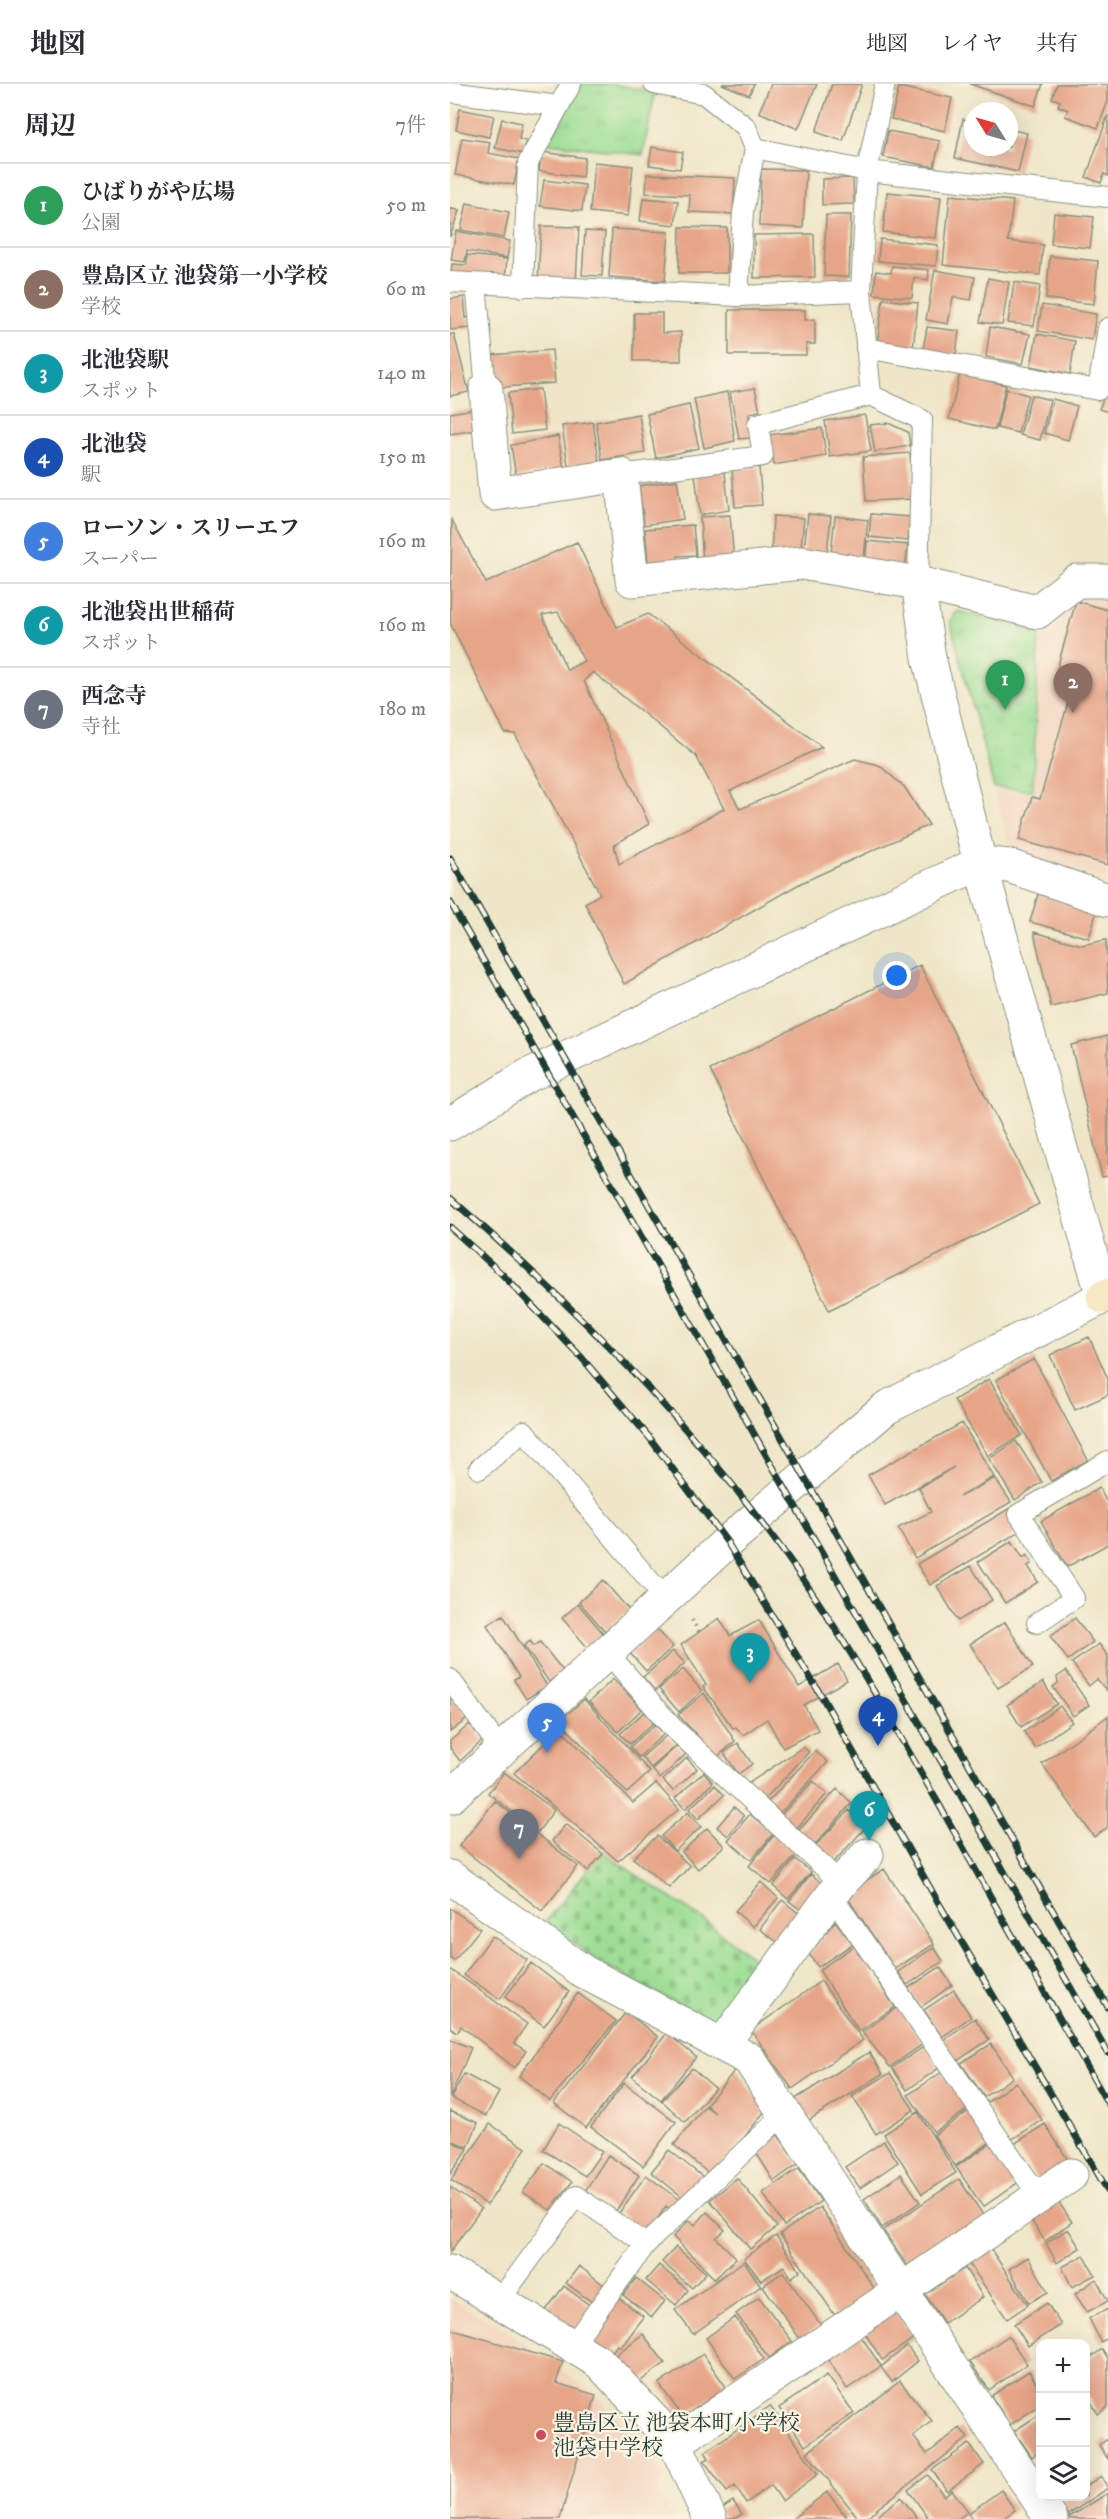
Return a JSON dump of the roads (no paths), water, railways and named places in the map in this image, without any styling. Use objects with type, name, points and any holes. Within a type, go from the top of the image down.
[{"type":"street","points":[[486,389],[495,494],[621,475],[632,580],[802,563],[918,583],[1037,612],[1076,581],[1108,581]]},
{"type":"street","points":[[450,1797],[727,1542],[886,1408],[1106,1296],[980,863],[929,658],[918,583]]},
{"type":"street","points":[[450,1124],[527,1076],[980,863],[1009,866],[1108,900]]},
{"type":"street","points":[[722,2045],[836,1889],[867,1855]]},
{"type":"street","points":[[450,1877],[584,1972],[749,2059],[898,2290],[1051,2519]]},
{"type":"street","points":[[675,2443],[1038,2195],[1071,2175]]},
{"type":"street","points":[[450,2272],[599,2362],[675,2443],[710,2519]]},
{"type":"lane","points":[[523,287],[528,163],[571,84]]},
{"type":"lane","points":[[654,84],[704,94],[746,127],[755,148],[743,212],[738,296]]},
{"type":"lane","points":[[871,395],[861,291],[867,171],[885,84]]},
{"type":"lane","points":[[450,92],[559,106]]},
{"type":"lane","points":[[755,148],[867,171],[1108,197]]},
{"type":"lane","points":[[450,282],[738,296],[861,291]]},
{"type":"lane","points":[[477,284],[486,389]]},
{"type":"lane","points":[[866,348],[1098,390],[1108,328]]},
{"type":"lane","points":[[621,475],[763,456],[758,424],[871,395],[922,420],[918,583]]},
{"type":"lane","points":[[479,1469],[524,1431],[666,1600]]},
{"type":"lane","points":[[1037,1623],[1074,1598],[1019,1514],[1108,1461]]},
{"type":"lane","points":[[608,1653],[671,1726],[836,1889],[1038,2195]]},
{"type":"lane","points":[[450,1679],[501,1750]]},
{"type":"lane","points":[[572,2345],[646,2244],[784,2114]]},
{"type":"lane","points":[[499,2301],[576,2196],[646,2244]]},
{"type":"railway","points":[[450,858],[1108,2007]]},
{"type":"railway","points":[[450,902],[1108,2053]]},
{"type":"railway","points":[[450,1198],[572,1310],[650,1389],[723,1473],[783,1550],[876,1695],[1108,2104]]},
{"type":"railway","points":[[450,1227],[501,1273],[582,1358],[649,1437],[727,1542],[821,1695],[934,1895],[1108,2191]]},
{"type":"place","name":"ひばりがや広場","points":[[1005,710]]},
{"type":"place","name":"豊島区立 池袋第一小学校","points":[[1073,713]]},
{"type":"place","name":"北池袋駅","points":[[750,1683]]},
{"type":"place","name":"北池袋","points":[[878,1746]]},
{"type":"place","name":"ローソン・スリーエフ","points":[[547,1753]]},
{"type":"place","name":"北池袋出世稲荷","points":[[869,1841]]},
{"type":"place","name":"西念寺","points":[[519,1859]]},
{"type":"place","name":"豊島区立 池袋本町小学校 池袋中学校","points":[[541,2435]]}]
